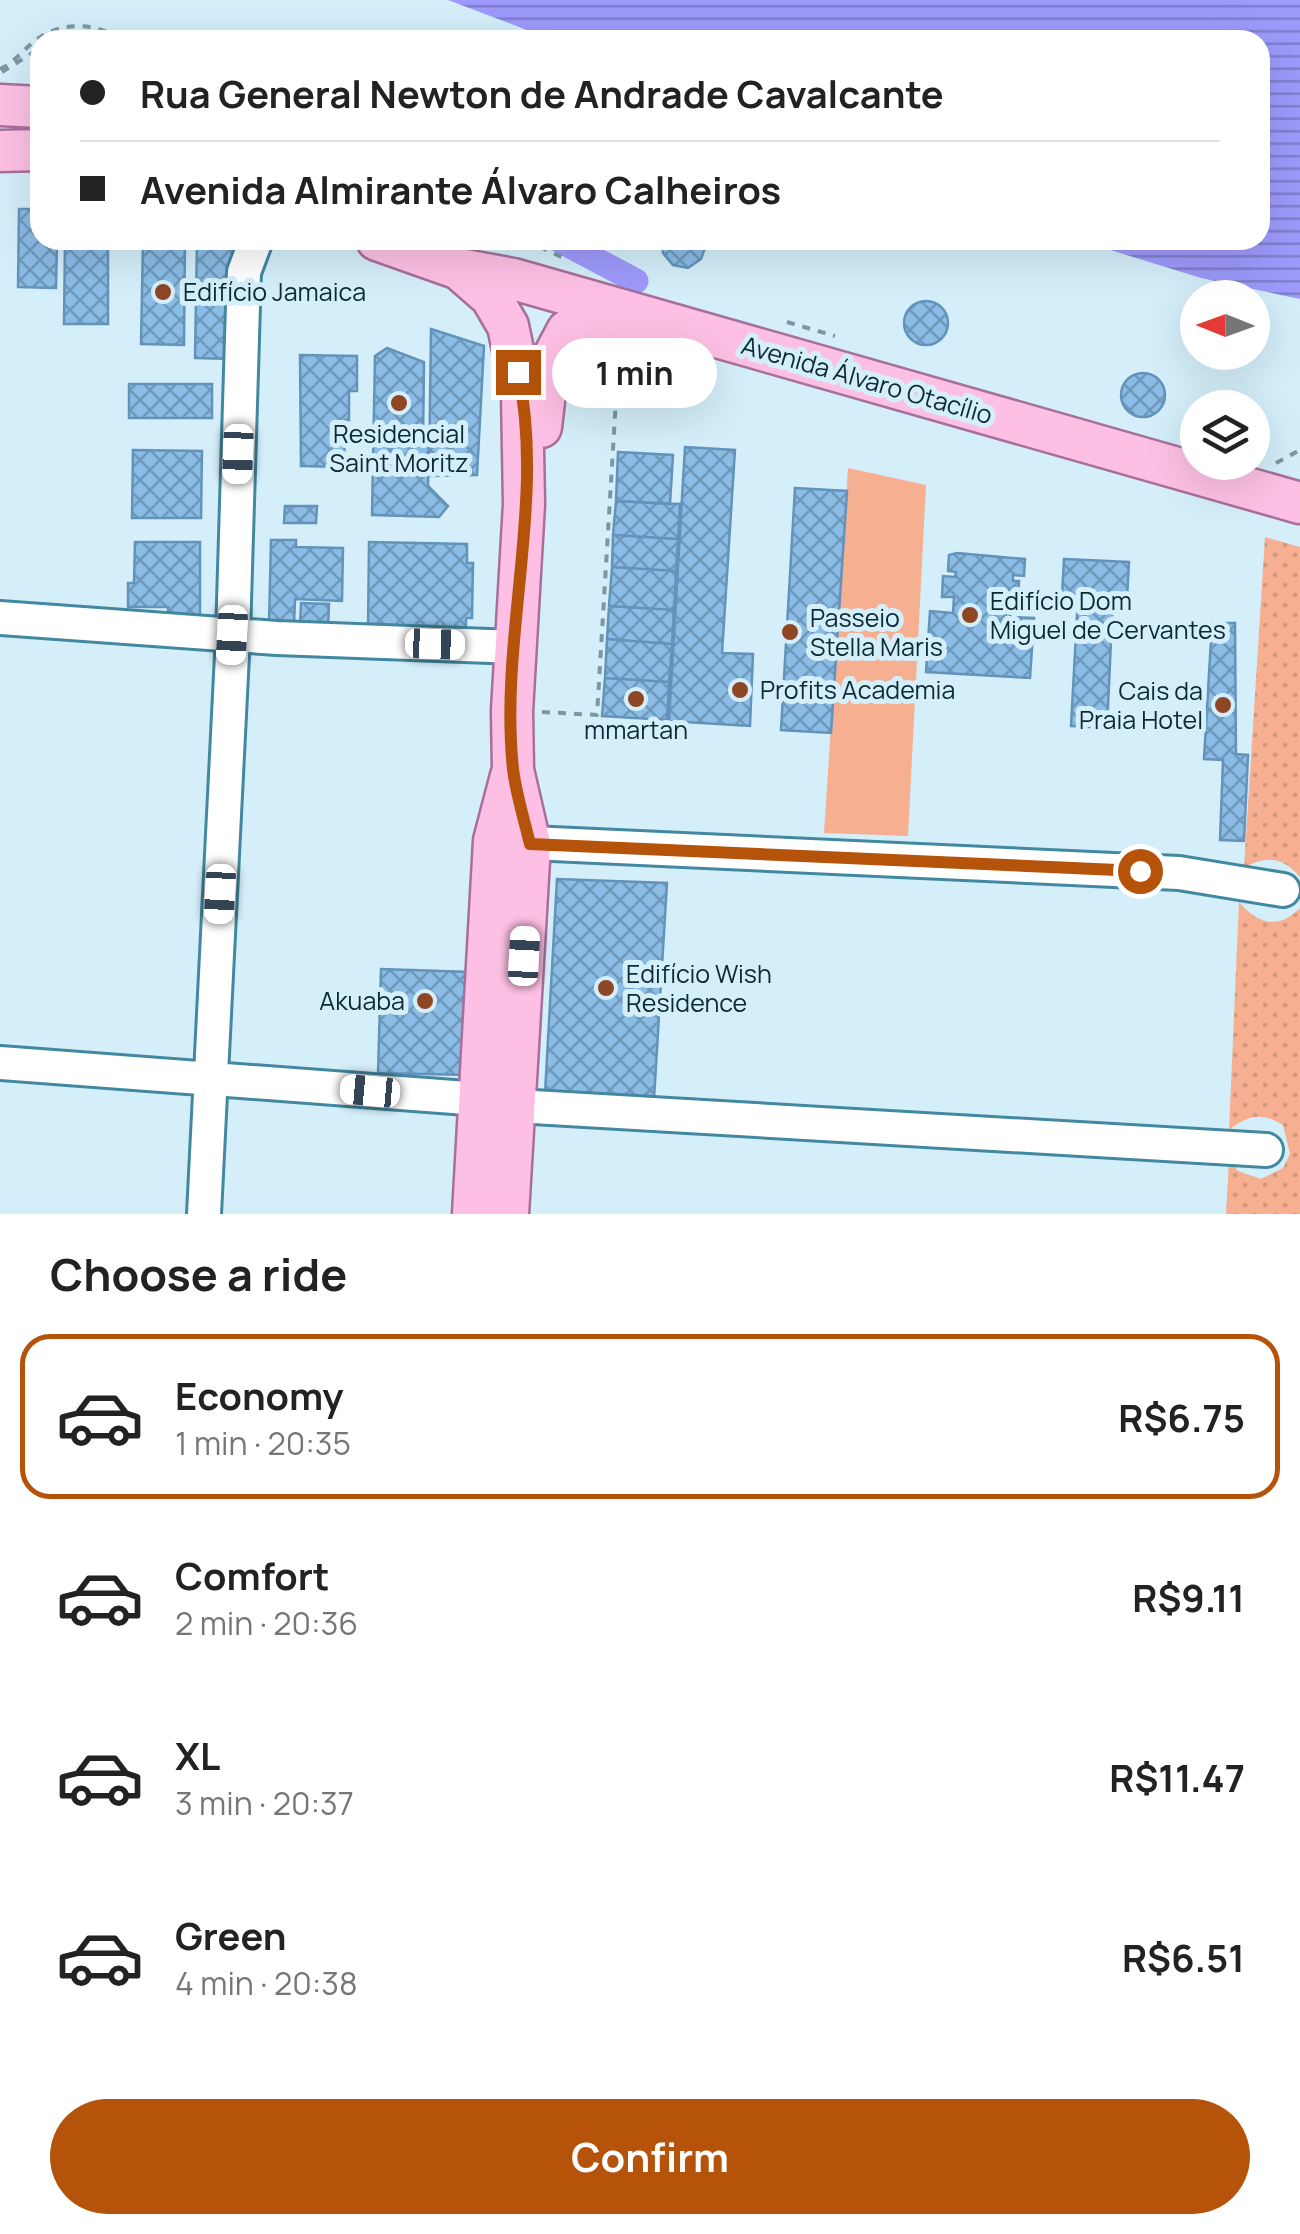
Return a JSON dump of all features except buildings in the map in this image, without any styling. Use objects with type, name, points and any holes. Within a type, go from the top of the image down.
[{"type":"main road","points":[[0,105],[30,107]]},
{"type":"main road","points":[[0,151],[30,150]]},
{"type":"main road","name":"Avenida Álvaro Otacílio","points":[[405,250],[459,269],[513,279],[1300,504]]},
{"type":"main road","points":[[459,269],[491,297],[508,326],[522,392],[524,504],[514,648],[512,842],[498,1102],[508,1214]]},
{"type":"main road","name":"Avenida Álvaro Otacílio","points":[[524,504],[540,443],[548,367],[567,331],[591,326],[1300,524]]},
{"type":"main road","points":[[473,1214],[498,1102]]},
{"type":"street","points":[[204,1214],[232,635],[244,272],[252,250]]},
{"type":"street","points":[[0,618],[232,635],[514,648]]},
{"type":"street","points":[[512,842],[1159,872],[1283,890]]},
{"type":"street","points":[[0,1064],[498,1102],[1266,1150]]},
{"type":"path","points":[[57,30],[72,25],[107,30]]},
{"type":"path","points":[[0,71],[30,45]]},
{"type":"path","points":[[0,71],[30,54]]},
{"type":"path","points":[[512,711],[596,716],[620,331]]},
{"type":"path","points":[[1270,466],[1300,450]]},
{"type":"shaded area","points":[[448,0],[1300,0],[1300,299],[1270,293],[1270,280],[1210,280],[1110,250],[1270,250],[1270,30],[527,30]]},
{"type":"shaded area","points":[[848,468],[926,485],[908,836],[824,833]]},
{"type":"shaded area","points":[[1265,537],[1300,547],[1300,877],[1274,860],[1244,868]]},
{"type":"shaded area","points":[[1239,902],[1268,922],[1284,919],[1300,908],[1300,1214],[1226,1214],[1229,1160],[1238,1171],[1261,1179],[1283,1168],[1290,1154],[1283,1125],[1268,1118],[1242,1121],[1229,1130]]},
{"type":"waterway","points":[[578,250],[636,281]]},
{"type":"place","name":"Edifício Jamaica","points":[[163,292]]},
{"type":"place","name":"Residencial Saint Moritz","points":[[399,403]]},
{"type":"place","name":"Edifício Dom Miguel de Cervantes","points":[[970,615]]},
{"type":"place","name":"Passeio Stella Maris","points":[[790,632]]},
{"type":"place","name":"Profits Academia","points":[[740,690]]},
{"type":"place","name":"mmartan","points":[[636,699]]},
{"type":"place","name":"Cais da Praia Hotel","points":[[1223,705]]},
{"type":"place","name":"Edifício Wish Residence","points":[[606,988]]},
{"type":"place","name":"Akuaba","points":[[425,1001]]},
{"type":"route","points":[[518,372],[522,392],[524,504],[513,679],[513,770],[530,844],[794,852],[1140,871]]}]
